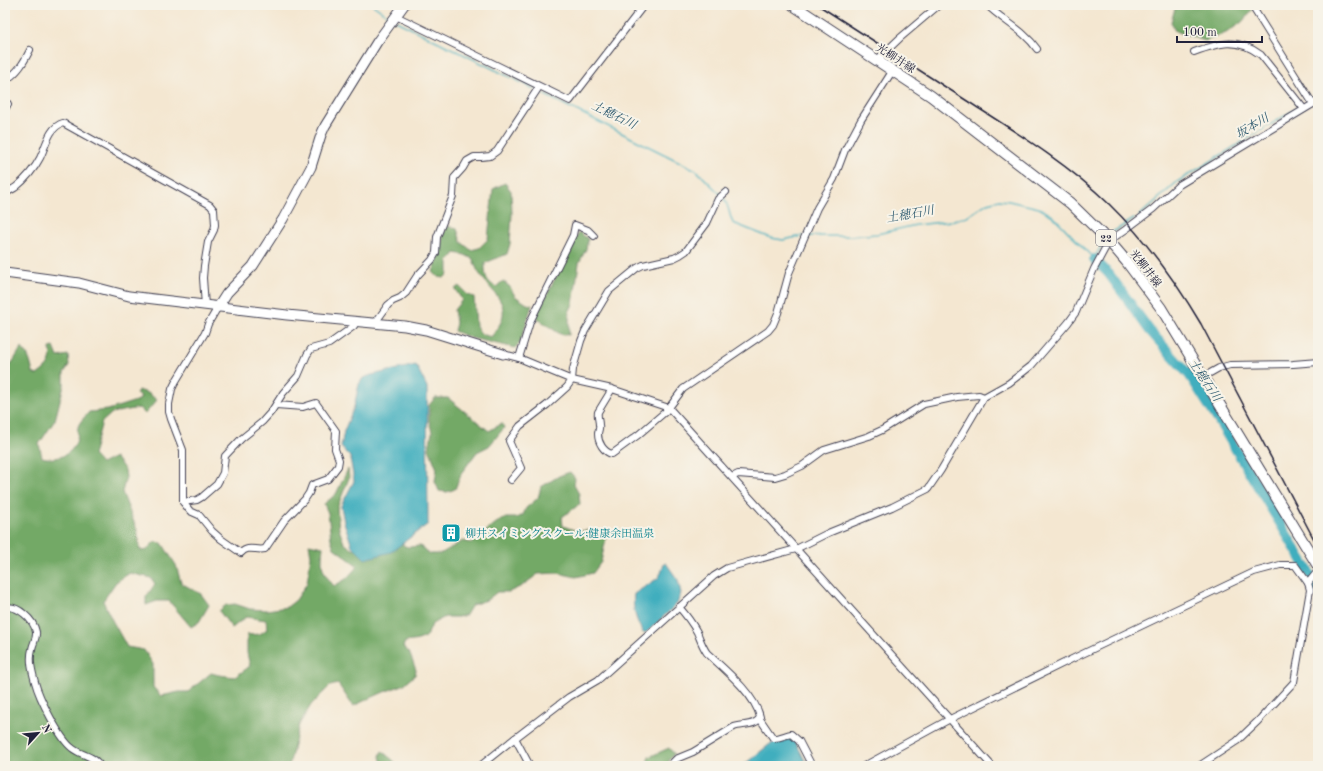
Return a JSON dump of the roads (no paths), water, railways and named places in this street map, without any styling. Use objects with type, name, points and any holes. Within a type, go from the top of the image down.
[{"type":"main road","name":"光柳井線","points":[[793,5],[932,96],[1070,203],[1109,241],[1162,308],[1318,566]]},
{"type":"street","points":[[276,405],[303,406],[316,403],[336,430],[337,434],[335,449],[339,460],[338,466],[328,479],[312,485],[305,499],[284,521],[265,549],[260,550],[249,548],[244,549],[240,553],[217,535],[199,515],[190,511],[183,502],[183,450],[171,419],[169,404],[172,389],[227,293],[253,266],[270,240],[311,167],[320,135],[325,126],[377,42],[404,5]]},
{"type":"street","points":[[396,16],[537,89],[570,101],[644,5]]},
{"type":"street","points":[[987,5],[1021,32],[1036,49]]},
{"type":"street","points":[[877,60],[936,6]]},
{"type":"street","points":[[480,766],[576,692],[598,680],[721,571],[796,549],[828,533],[892,507],[928,489],[941,470],[984,397],[1009,384],[1027,370],[1076,312],[1100,256],[1109,241],[1126,230],[1179,185],[1315,103],[1255,11]]},
{"type":"street","points":[[1194,52],[1223,43],[1241,45],[1255,51],[1261,55],[1304,109]]},
{"type":"street","points":[[5,81],[20,67],[30,50]]},
{"type":"street","points":[[612,389],[597,416],[599,425],[598,437],[602,448],[607,453],[612,454],[638,435],[668,408],[683,389],[763,336],[774,325],[789,273],[817,208],[834,179],[845,150],[861,120],[893,70]]},
{"type":"street","points":[[375,323],[393,301],[406,293],[417,276],[436,254],[437,237],[453,196],[454,178],[467,161],[474,157],[490,156],[497,151],[537,89]]},
{"type":"street","points":[[5,100],[8,104],[5,109]]},
{"type":"street","points":[[5,194],[27,177],[40,159],[54,128],[58,124],[63,123],[155,174],[210,205],[214,210],[214,230],[208,242],[204,266],[203,278],[205,306]]},
{"type":"street","points":[[511,480],[522,468],[509,441],[520,426],[547,405],[567,387],[572,380],[573,369],[585,331],[609,291],[637,268],[643,265],[674,258],[686,251],[707,223],[717,202],[724,194]]},
{"type":"street","points":[[519,358],[530,322],[573,236],[575,225],[581,226],[588,230],[594,236]]},
{"type":"street","points":[[5,273],[79,283],[130,296],[205,306],[405,326],[426,330],[519,358],[572,380],[612,389],[661,404],[668,408],[992,766]]},
{"type":"street","points":[[183,502],[202,498],[217,484],[223,473],[225,456],[262,422],[276,405],[283,393],[298,376],[311,349],[329,344],[354,326],[356,322]]},
{"type":"street","points":[[1203,377],[1219,368],[1230,365],[1318,362]]},
{"type":"street","points":[[732,478],[738,474],[775,476],[785,474],[802,466],[824,450],[869,436],[882,430],[924,404],[957,397],[979,395],[984,397]]},
{"type":"street","points":[[864,766],[950,719],[1254,572],[1280,565],[1295,565],[1309,582],[1310,590],[1301,632],[1294,682],[1237,741],[1199,766]]},
{"type":"street","points":[[1309,582],[1318,572]]},
{"type":"street","points":[[5,608],[16,608],[23,612],[32,622],[36,631],[36,637],[30,657],[32,672],[37,690],[63,738],[71,748],[94,760],[100,766]]},
{"type":"street","points":[[679,608],[694,627],[706,653],[743,687],[759,712],[760,719],[773,738],[776,739],[783,735],[791,734],[799,741],[812,766]]},
{"type":"street","points":[[669,766],[676,759],[693,752],[734,727],[751,724],[760,719]]},
{"type":"street","points":[[515,738],[530,766]]},
{"type":"water","points":[[416,365],[427,387],[428,524],[391,552],[365,559],[352,546],[344,522],[341,506],[354,481],[350,457],[341,447],[344,431],[354,407],[359,384],[363,378]]},
{"type":"water","points":[[666,563],[678,580],[681,593],[677,604],[647,632],[643,633],[635,614],[634,594],[658,578],[664,564]]},
{"type":"water","points":[[784,738],[790,738],[795,741],[808,766],[742,766],[770,744]]},
{"type":"waterway","name":"土穂石川","points":[[373,5],[391,18]]},
{"type":"waterway","name":"坂本川","points":[[1257,10],[1256,8],[1262,5]]},
{"type":"waterway","name":"土穂石川","points":[[396,21],[536,90]]},
{"type":"waterway","name":"土穂石川","points":[[539,92],[696,170],[721,195]]},
{"type":"waterway","name":"坂本川","points":[[1303,106],[1310,101]]},
{"type":"waterway","name":"坂本川","points":[[1139,216],[1177,182],[1299,107]]},
{"type":"waterway","name":"土穂石川","points":[[723,197],[727,203],[733,223],[771,238],[783,240],[802,236]]},
{"type":"waterway","name":"土穂石川","points":[[808,236],[850,236],[877,234],[916,225],[951,221],[967,217],[987,203],[999,200],[1039,208],[1053,216],[1094,259],[1101,246]]},
{"type":"waterway","name":"坂本川","points":[[1111,233],[1134,219]]},
{"type":"waterway","name":"土穂石川","points":[[1094,259],[1109,274],[1150,331],[1190,376],[1302,560],[1314,581],[1318,593]]},
{"type":"railway","points":[[818,5],[1045,152],[1094,190],[1123,218],[1148,246],[1181,292],[1201,324],[1318,547]]},
{"type":"place","name":"柳井スイミングスクール;健康余田温泉","points":[[451,533]]}]
